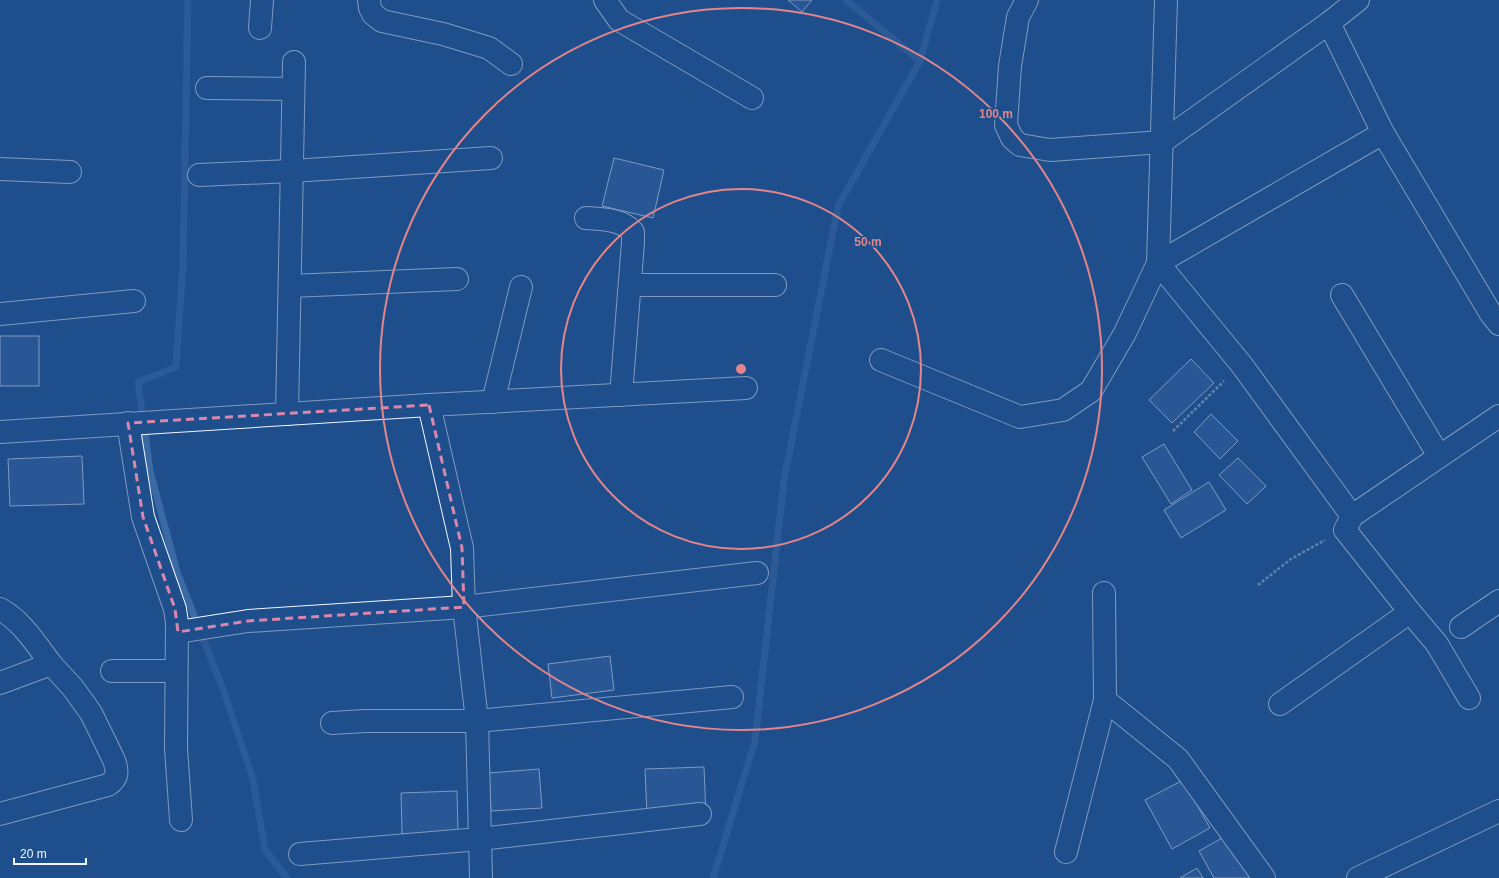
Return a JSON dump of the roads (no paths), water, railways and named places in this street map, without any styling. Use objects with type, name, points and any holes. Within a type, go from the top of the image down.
[{"type":"street","points":[[260,28],[262,0]]},
{"type":"street","points":[[369,0],[370,8],[373,14],[382,20],[443,34],[489,48],[511,64]]},
{"type":"street","points":[[605,0],[619,20],[752,98]]},
{"type":"street","points":[[1027,0],[1018,17],[1010,66],[1006,126],[1012,138],[1020,145],[1050,150],[1162,142],[1358,0]]},
{"type":"street","points":[[881,360],[1020,417],[1063,410],[1091,391],[1125,333],[1158,264],[1166,0]]},
{"type":"street","points":[[1329,22],[1383,133],[1496,316]]},
{"type":"street","points":[[287,414],[294,62]]},
{"type":"street","points":[[207,88],[293,89]]},
{"type":"street","points":[[1158,264],[1383,133]]},
{"type":"street","points":[[199,175],[292,171],[491,158]]},
{"type":"street","points":[[0,169],[70,172]]},
{"type":"street","points":[[586,218],[618,223],[628,226],[633,232],[621,395]]},
{"type":"street","points":[[1158,264],[1241,364],[1410,612],[1437,644],[1469,698]]},
{"type":"street","points":[[290,286],[457,279]]},
{"type":"street","points":[[630,285],[775,285]]},
{"type":"street","points":[[493,402],[521,287]]},
{"type":"street","points":[[1342,295],[1440,456]]},
{"type":"street","points":[[0,314],[134,301]]},
{"type":"street","points":[[0,432],[429,405],[746,388]]},
{"type":"street","points":[[429,405],[462,548],[464,607],[477,721],[481,878]]},
{"type":"street","points":[[1348,523],[1440,456],[1499,416]]},
{"type":"street","points":[[131,423],[143,517],[175,609],[185,630],[176,671],[176,748],[181,820]]},
{"type":"street","points":[[185,630],[248,621],[464,607],[757,573]]},
{"type":"street","points":[[1066,852],[1105,700],[1104,593]]},
{"type":"street","points":[[1461,626],[1499,601]]},
{"type":"street","points":[[0,609],[10,614],[18,622],[51,664],[73,688],[91,713],[117,768],[114,780],[108,785],[0,814]]},
{"type":"street","points":[[1280,704],[1410,612]]},
{"type":"street","points":[[0,684],[51,664]]},
{"type":"street","points":[[112,671],[176,671]]},
{"type":"street","points":[[332,723],[365,721],[477,721],[732,697]]},
{"type":"street","points":[[1105,700],[1178,759],[1264,878]]},
{"type":"street","points":[[1358,878],[1499,811]]},
{"type":"street","points":[[300,854],[480,839],[700,814]]},
{"type":"waterway","points":[[188,0],[183,265],[176,367],[138,382],[150,471],[177,572],[224,692],[253,779],[265,850],[287,878]]},
{"type":"waterway","points":[[846,0],[920,61]]},
{"type":"waterway","points":[[713,878],[755,741],[784,480],[838,206],[920,61],[937,0]]}]
